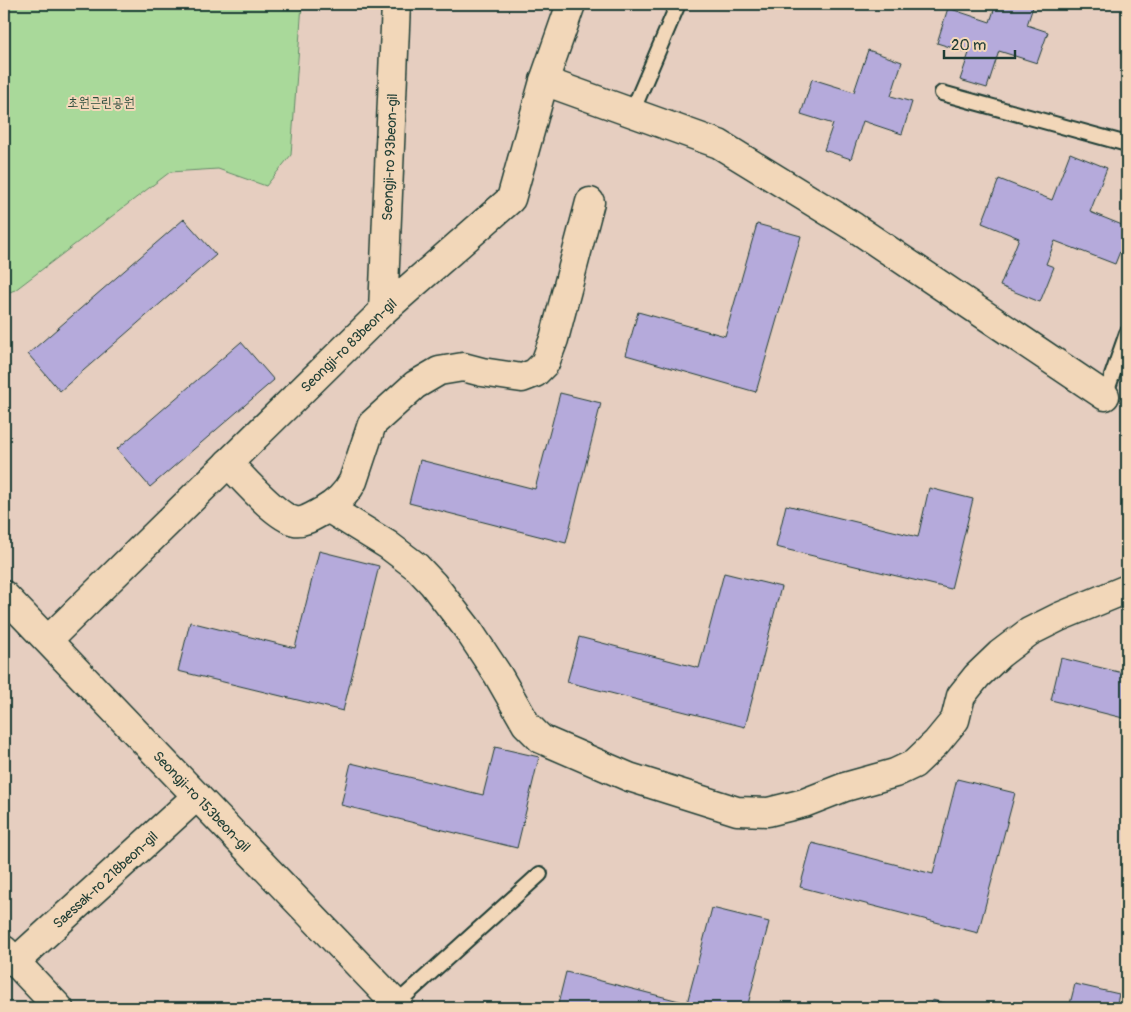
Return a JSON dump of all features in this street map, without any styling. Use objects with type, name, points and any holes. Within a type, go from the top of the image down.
[{"type":"street","name":"Seongji-ro 93beon-gil","points":[[383,311],[396,4]]},
{"type":"street","name":"Seongji-ro 83beon-gil","points":[[48,640],[383,311],[511,199],[544,81],[571,4]]},
{"type":"street","points":[[544,81],[719,144],[854,227],[1105,396]]},
{"type":"street","points":[[228,463],[286,518],[296,522],[310,518],[328,508],[348,490],[353,481],[372,424],[415,385],[439,371],[462,367],[522,378],[535,373],[545,363],[554,339],[590,202]]},
{"type":"street","points":[[328,508],[388,545],[417,567],[433,584],[467,628],[498,675],[526,724],[541,739],[629,777],[737,811],[768,812],[804,803],[845,787],[894,773],[914,764],[936,743],[955,720],[961,696],[977,676],[1000,654],[1029,632],[1059,617],[1127,589]]},
{"type":"street","name":"Seongji-ro 153beon-gil","points":[[4,595],[197,796],[395,1007]]},
{"type":"street","name":"Saessak-ro 218beon-gil","points":[[9,956],[197,796]]},
{"type":"street","points":[[9,956],[59,1008]]},
{"type":"lane","points":[[632,112],[678,4]]},
{"type":"lane","points":[[942,93],[1127,144]]},
{"type":"lane","points":[[1105,396],[1127,333]]},
{"type":"lane","points":[[395,1007],[540,874]]},
{"type":"green space","name":"초원근린공원","points":[[4,4],[302,4],[291,155],[266,186],[218,169],[170,172],[15,290],[4,294]]},
{"type":"building","points":[[996,4],[1034,4],[1027,25],[1048,32],[1037,63],[999,51],[987,88],[960,80],[969,53],[937,43],[948,8],[990,22]]},
{"type":"building","points":[[868,50],[902,62],[891,96],[912,102],[902,134],[863,121],[851,159],[824,150],[833,124],[801,114],[812,79],[854,92]]},
{"type":"building","points":[[1070,153],[1107,168],[1090,212],[1127,227],[1127,234],[1115,264],[1055,241],[1046,264],[1054,267],[1040,302],[1000,286],[1019,238],[982,223],[999,179],[1052,200]]},
{"type":"building","points":[[184,219],[216,255],[60,391],[28,354]]},
{"type":"building","points":[[757,224],[801,236],[756,392],[626,355],[638,312],[725,336]]},
{"type":"building","points":[[241,342],[274,380],[150,487],[117,449]]},
{"type":"building","points":[[560,393],[601,403],[566,543],[409,503],[420,460],[535,489]]},
{"type":"building","points":[[929,488],[973,499],[951,589],[776,547],[786,505],[918,537]]},
{"type":"building","points":[[319,551],[379,566],[343,711],[178,671],[190,622],[295,648]]},
{"type":"building","points":[[724,573],[781,587],[745,727],[567,682],[579,637],[699,668]]},
{"type":"building","points":[[1061,658],[1127,674],[1127,719],[1051,700]]},
{"type":"building","points":[[495,747],[539,757],[517,848],[341,805],[351,763],[483,795]]},
{"type":"building","points":[[957,779],[1015,793],[978,933],[800,887],[812,843],[933,874]]},
{"type":"building","points":[[712,908],[769,922],[747,1008],[557,1008],[566,972],[687,1003]]},
{"type":"building","points":[[1075,984],[1119,994],[1116,1008],[1069,1008]]},
{"type":"building","points":[[932,1000],[965,1008],[930,1008]]}]
